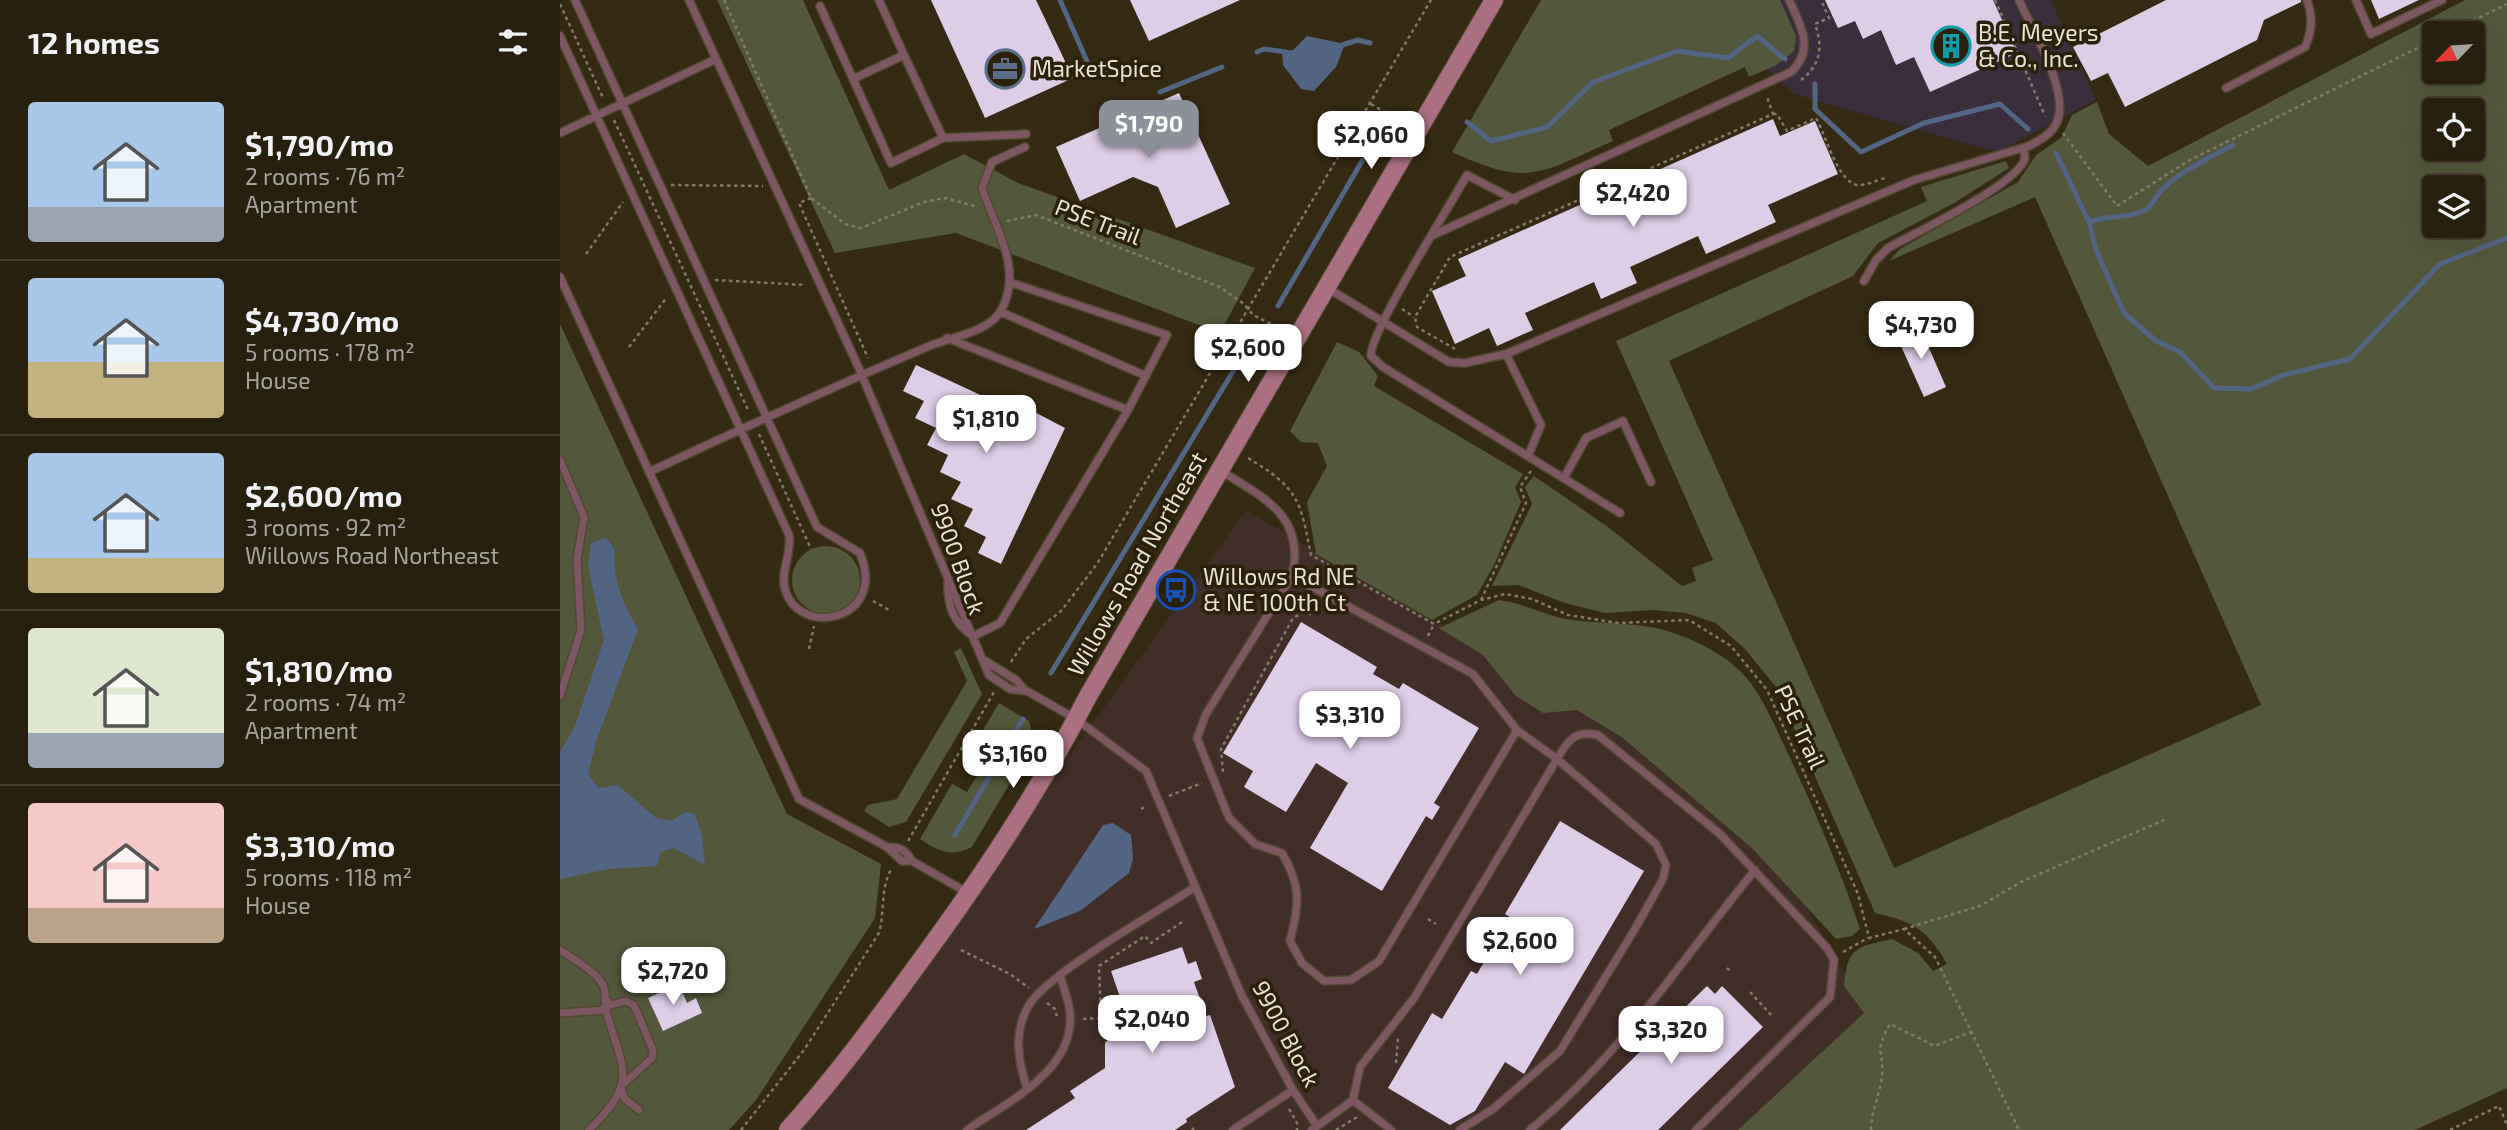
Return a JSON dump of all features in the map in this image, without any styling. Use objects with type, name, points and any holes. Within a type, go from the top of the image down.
[{"type":"main road","name":"Willows Road Northeast","points":[[788,1130],[860,1043],[970,894],[1064,744],[1325,286],[1494,0]]},
{"type":"lane","points":[[560,36],[789,535],[791,546],[784,583],[790,599],[802,611],[817,616],[844,615],[856,606],[867,583],[865,565],[860,553],[817,527],[575,0]]},
{"type":"lane","name":"9900 Block","points":[[689,0],[862,375],[948,577],[947,600],[959,627],[974,636],[989,675],[999,683],[1010,689],[1027,691],[1076,719],[1146,771],[1242,996],[1315,1128]]},
{"type":"lane","points":[[879,0],[943,138]]},
{"type":"lane","points":[[1432,236],[1791,72],[1805,54],[1805,41],[1789,0]]},
{"type":"lane","points":[[1325,286],[1449,362],[1465,363],[1506,354],[1914,180],[2023,148],[2044,138],[2057,125],[2060,97],[2019,0]]},
{"type":"lane","points":[[2226,88],[2305,47],[2310,36],[2311,19],[2307,0]]},
{"type":"lane","points":[[2356,0],[2371,34],[2442,0]]},
{"type":"lane","points":[[820,6],[891,163],[943,138],[1026,134]]},
{"type":"lane","points":[[853,79],[904,55]]},
{"type":"lane","points":[[560,133],[716,59]]},
{"type":"lane","points":[[649,471],[947,338],[986,326],[1001,312],[1012,283],[1010,262],[982,188],[992,162],[1025,147]]},
{"type":"lane","points":[[1864,281],[1876,260],[1888,248],[2001,184],[2022,163],[2025,158],[2023,148]]},
{"type":"lane","points":[[1515,200],[1467,175],[1383,320],[1370,348],[1376,362],[1529,454],[1620,513]]},
{"type":"lane","points":[[560,277],[799,799],[887,847],[902,861],[912,861],[970,894]]},
{"type":"lane","points":[[974,636],[1000,623],[1128,410],[1167,335],[1012,283]]},
{"type":"lane","points":[[1001,312],[1146,376]]},
{"type":"lane","points":[[947,338],[1128,410]]},
{"type":"lane","points":[[1506,354],[1541,425],[1529,454]]},
{"type":"lane","points":[[1564,476],[1586,438],[1623,421],[1651,482]]},
{"type":"lane","points":[[560,460],[584,517],[576,560],[581,630],[560,696]]},
{"type":"lane","points":[[1220,471],[1277,508],[1290,526],[1295,562],[1292,576],[1206,714],[1197,738],[1229,818],[1255,844],[1282,853],[1296,877],[1299,905],[1290,941],[1302,963],[1324,981],[1351,980],[1379,961],[1517,730]]},
{"type":"lane","points":[[1292,576],[1474,674],[1517,730],[1557,759],[1656,844],[1666,865],[1663,879],[1560,1051],[1493,1109],[1460,1130]]},
{"type":"lane","points":[[1315,1128],[1353,1100],[1360,1067],[1414,998],[1570,738],[1584,732],[1598,735],[1720,834],[1834,960],[1830,997],[1696,1130]]},
{"type":"lane","points":[[1530,1130],[1564,1102],[1620,1045],[1755,870]]},
{"type":"lane","points":[[1027,1088],[1018,1063],[1019,1030],[1030,1004],[1060,975],[1195,887]]},
{"type":"lane","points":[[560,950],[599,978],[607,994],[605,1010],[624,1065],[621,1086],[611,1108],[589,1130]]},
{"type":"lane","points":[[967,1130],[1027,1088],[1055,1064],[1066,1041],[1070,1013],[1060,975]]},
{"type":"lane","points":[[606,1000],[611,1005],[625,1001],[634,1005],[653,1050],[652,1058],[621,1086]]},
{"type":"lane","points":[[560,1013],[605,1010]]},
{"type":"lane","points":[[621,1086],[624,1098],[639,1110]]},
{"type":"lane","points":[[1233,1130],[1293,1090]]},
{"type":"lane","points":[[1353,1100],[1391,1130]]},
{"type":"path","name":"PSE Trail","points":[[724,0],[811,198],[845,224],[861,228],[924,202],[945,198],[979,207],[1001,223],[1036,215],[1220,288],[1253,316],[1296,337]]},
{"type":"path","points":[[1012,660],[1026,639],[1061,611],[1097,564],[1431,0]]},
{"type":"path","points":[[1794,84],[1808,75],[1818,61],[1820,43],[1815,24],[1829,18],[1821,0]]},
{"type":"path","points":[[1996,0],[2039,99],[2046,118],[2045,124]]},
{"type":"path","points":[[560,4],[811,549]]},
{"type":"path","points":[[2472,21],[2507,4]]},
{"type":"path","points":[[2057,125],[2117,206],[2190,160],[2422,46]]},
{"type":"path","points":[[1773,114],[1765,98],[1775,93]]},
{"type":"path","points":[[1370,103],[1398,120]]},
{"type":"path","points":[[1455,349],[1417,327],[1415,317],[1450,257],[1773,114],[1777,114],[1787,131],[1816,118],[1840,170],[1850,182],[1864,184],[1894,175]]},
{"type":"path","points":[[586,254],[640,178]]},
{"type":"path","points":[[643,184],[774,187],[799,203],[870,357]]},
{"type":"path","points":[[799,203],[811,198]]},
{"type":"path","points":[[629,347],[684,275]]},
{"type":"path","points":[[687,280],[820,286],[836,283]]},
{"type":"path","points":[[1402,309],[1415,317]]},
{"type":"path","name":"PSE Trail","points":[[1233,449],[1288,484],[1303,516],[1311,555],[1434,624],[1481,600],[1505,593],[1532,599],[1568,615],[1618,623],[1689,620],[1731,646],[1767,690],[1858,894],[1869,938]]},
{"type":"path","points":[[1481,600],[1526,503],[1520,486],[1533,467],[1529,454]]},
{"type":"path","points":[[802,556],[821,546]]},
{"type":"path","points":[[1141,809],[1224,771],[1221,748],[1293,618],[1305,612],[1314,616]]},
{"type":"path","points":[[809,649],[817,616]]},
{"type":"path","points":[[908,840],[994,692]]},
{"type":"path","points":[[1848,947],[1869,938],[1980,906],[2021,882],[2164,820]]},
{"type":"path","points":[[741,1130],[804,1050],[878,933],[883,918],[884,888],[893,867]]},
{"type":"path","points":[[1428,919],[1436,924]]},
{"type":"path","points":[[1101,1018],[1099,967],[1145,936],[1151,943],[1185,920]]},
{"type":"path","points":[[1904,929],[1935,957],[2019,1130]]},
{"type":"path","points":[[961,950],[1021,981]]},
{"type":"path","points":[[1751,992],[1771,1015]]},
{"type":"path","points":[[1871,1130],[1872,1111],[1882,1076],[1878,1045],[1890,1024],[1935,1046],[1971,1032]]},
{"type":"path","points":[[1396,1063],[1397,1035]]},
{"type":"path","points":[[2450,1130],[2499,1106],[2507,1125]]},
{"type":"path","points":[[1289,1110],[1297,1123],[1297,1130]]},
{"type":"path","points":[[1336,1130],[1357,1117]]},
{"type":"shaded area","points":[[1694,0],[2051,0],[2096,100],[1997,152],[1794,94]]},
{"type":"shaded area","points":[[1246,510],[1747,807],[1892,1054],[1798,1130],[801,1130]]},
{"type":"green space","points":[[717,0],[803,0],[889,190],[964,154],[1018,183],[1255,268],[1220,333],[956,233],[835,253]]},
{"type":"green space","points":[[1541,0],[1780,0],[1796,36],[1794,51],[1775,66],[1749,77],[1745,67],[1609,130],[1613,141],[1550,168],[1518,173],[1478,163],[1452,152]]},
{"type":"green space","points":[[2465,0],[2507,0],[2507,1088],[2415,1130],[1738,1130],[1864,1013],[1844,986],[1848,963],[1856,951],[1870,944],[1892,939],[1918,953],[1933,971],[1947,964],[1932,942],[1918,928],[1875,913],[1776,687],[1745,649],[1716,623],[1686,613],[1653,610],[1605,613],[1565,603],[1518,585],[1492,586],[1532,504],[1525,487],[1534,476],[1608,527],[1682,586],[1696,581],[1692,568],[1713,560],[1616,341],[1927,201],[1921,187],[2006,161],[2009,168],[1954,203],[1878,243],[1853,276],[1669,361],[1894,868],[2261,705],[2035,197],[1889,261],[1900,249],[2018,182],[2036,155],[2061,138],[2072,115],[2097,102],[2109,134],[2148,166],[2422,23],[2422,84],[2485,84],[2485,21],[2425,21]]},
{"type":"green space","points":[[560,324],[787,814],[881,864],[875,918],[756,1100],[729,1130],[560,1130]]},
{"type":"green space","points":[[1337,342],[1359,352],[1378,376],[1374,386],[1523,474],[1515,487],[1521,502],[1494,565],[1477,595],[1432,620],[1316,554],[1307,502],[1327,466],[1318,443],[1301,442],[1290,431]]},
{"type":"green space","points":[[826,546],[839,549],[850,556],[857,567],[860,580],[857,593],[850,604],[839,611],[826,614],[813,611],[802,604],[795,593],[792,580],[795,567],[802,556],[813,549]]},
{"type":"green space","points":[[1499,600],[1565,619],[1638,625],[1670,632],[1713,651],[1739,670],[1760,697],[1771,717],[1825,837],[1860,929],[1852,936],[1836,939],[1753,849],[1623,738],[1577,710],[1543,713],[1516,696],[1483,655],[1439,628]]},
{"type":"green space","points":[[961,648],[982,694],[906,822],[889,827],[864,811],[868,805],[897,799],[967,681],[954,652]]},
{"type":"green space","points":[[999,703],[1029,721],[1034,743],[972,847],[957,852],[939,850],[920,839],[952,784],[967,792],[983,766],[967,757]]},
{"type":"water","points":[[1307,36],[1345,44],[1336,67],[1314,91],[1301,89],[1283,65],[1282,51],[1293,50]]},
{"type":"water","points":[[606,538],[615,549],[615,571],[620,591],[638,629],[596,742],[588,775],[599,788],[618,785],[656,818],[671,821],[685,812],[695,814],[702,836],[705,865],[674,848],[661,852],[657,866],[609,869],[560,879],[560,752],[575,726],[604,640],[588,566],[591,543]]},
{"type":"water","points":[[1113,823],[1131,835],[1133,859],[1129,873],[1080,911],[1034,929],[1103,825]]},
{"type":"building","points":[[931,0],[1036,0],[1073,78],[985,118]]},
{"type":"building","points":[[1130,0],[1240,0],[1149,41]]},
{"type":"building","name":"B.E. Meyers & Co., Inc.","points":[[1825,0],[1993,0],[2017,53],[1930,92],[1914,57],[1896,65],[1881,30],[1863,39],[1855,21],[1838,28]]},
{"type":"building","points":[[2166,0],[2301,2],[2264,20],[2257,40],[2125,107],[2108,73],[2091,81],[2073,47]]},
{"type":"building","points":[[2371,0],[2419,0],[2379,19]]},
{"type":"building","points":[[1179,93],[1230,204],[1176,228],[1158,187],[1133,177],[1080,201],[1056,147]]},
{"type":"building","points":[[1773,119],[1780,136],[1815,121],[1838,174],[1768,205],[1776,222],[1706,254],[1698,236],[1630,267],[1637,283],[1601,299],[1594,282],[1525,313],[1533,330],[1497,346],[1489,328],[1455,344],[1432,291],[1466,276],[1458,259]]},
{"type":"building","points":[[1919,325],[1946,387],[1924,397],[1896,335]]},
{"type":"building","points":[[916,365],[1019,413],[1023,406],[1065,428],[1001,564],[978,553],[986,537],[964,526],[973,509],[951,499],[961,482],[940,472],[948,455],[927,445],[936,428],[915,418],[924,401],[903,391]]},
{"type":"building","points":[[1301,622],[1377,667],[1373,674],[1399,689],[1403,683],[1479,728],[1434,803],[1440,807],[1432,820],[1426,816],[1382,891],[1310,848],[1348,783],[1316,763],[1286,812],[1244,787],[1253,771],[1223,753]]},
{"type":"building","points":[[1560,821],[1644,871],[1524,1074],[1505,1062],[1475,1111],[1450,1125],[1388,1088],[1432,1013],[1442,1019],[1471,971],[1477,974],[1510,917],[1505,914]]},
{"type":"building","points":[[1182,947],[1188,964],[1196,961],[1202,979],[1194,982],[1206,1016],[1210,1015],[1235,1087],[1186,1119],[1187,1122],[1175,1130],[1026,1130],[1075,1098],[1070,1091],[1105,1068],[1105,1043],[1121,1025],[1116,1009],[1123,1006],[1111,971]]},
{"type":"building","points":[[679,984],[687,1003],[696,998],[702,1013],[663,1031],[648,998]]},
{"type":"building","points":[[1707,986],[1715,994],[1722,986],[1763,1027],[1658,1130],[1560,1130]]},
{"type":"waterway","points":[[1060,0],[1090,68],[1107,74]]},
{"type":"waterway","points":[[1467,122],[1491,141],[1547,127],[1593,82],[1677,51],[1728,58],[1757,36],[1785,59]]},
{"type":"waterway","points":[[1339,46],[1358,40],[1370,43]]},
{"type":"waterway","points":[[1257,52],[1264,49],[1286,52]]},
{"type":"waterway","points":[[1160,92],[1222,67]]},
{"type":"waterway","points":[[1815,84],[1815,109],[1861,152],[1924,123],[2000,104],[2028,129]]},
{"type":"waterway","points":[[1278,306],[1384,123]]},
{"type":"waterway","points":[[2089,222],[2145,210],[2174,179],[2233,145]]},
{"type":"waterway","points":[[2056,153],[2089,222],[2096,250],[2124,313],[2156,341],[2180,352],[2214,388],[2251,389],[2284,375],[2350,359],[2440,264],[2507,238]]},
{"type":"waterway","points":[[1051,673],[1258,330]]},
{"type":"waterway","points":[[955,835],[1023,719]]},
{"type":"place","name":"B.E. Meyers & Co., Inc.","points":[[1951,46]]},
{"type":"place","name":"MarketSpice","points":[[1005,69]]},
{"type":"place","name":"Willows Rd NE & NE 100th Ct","points":[[1176,590]]}]
